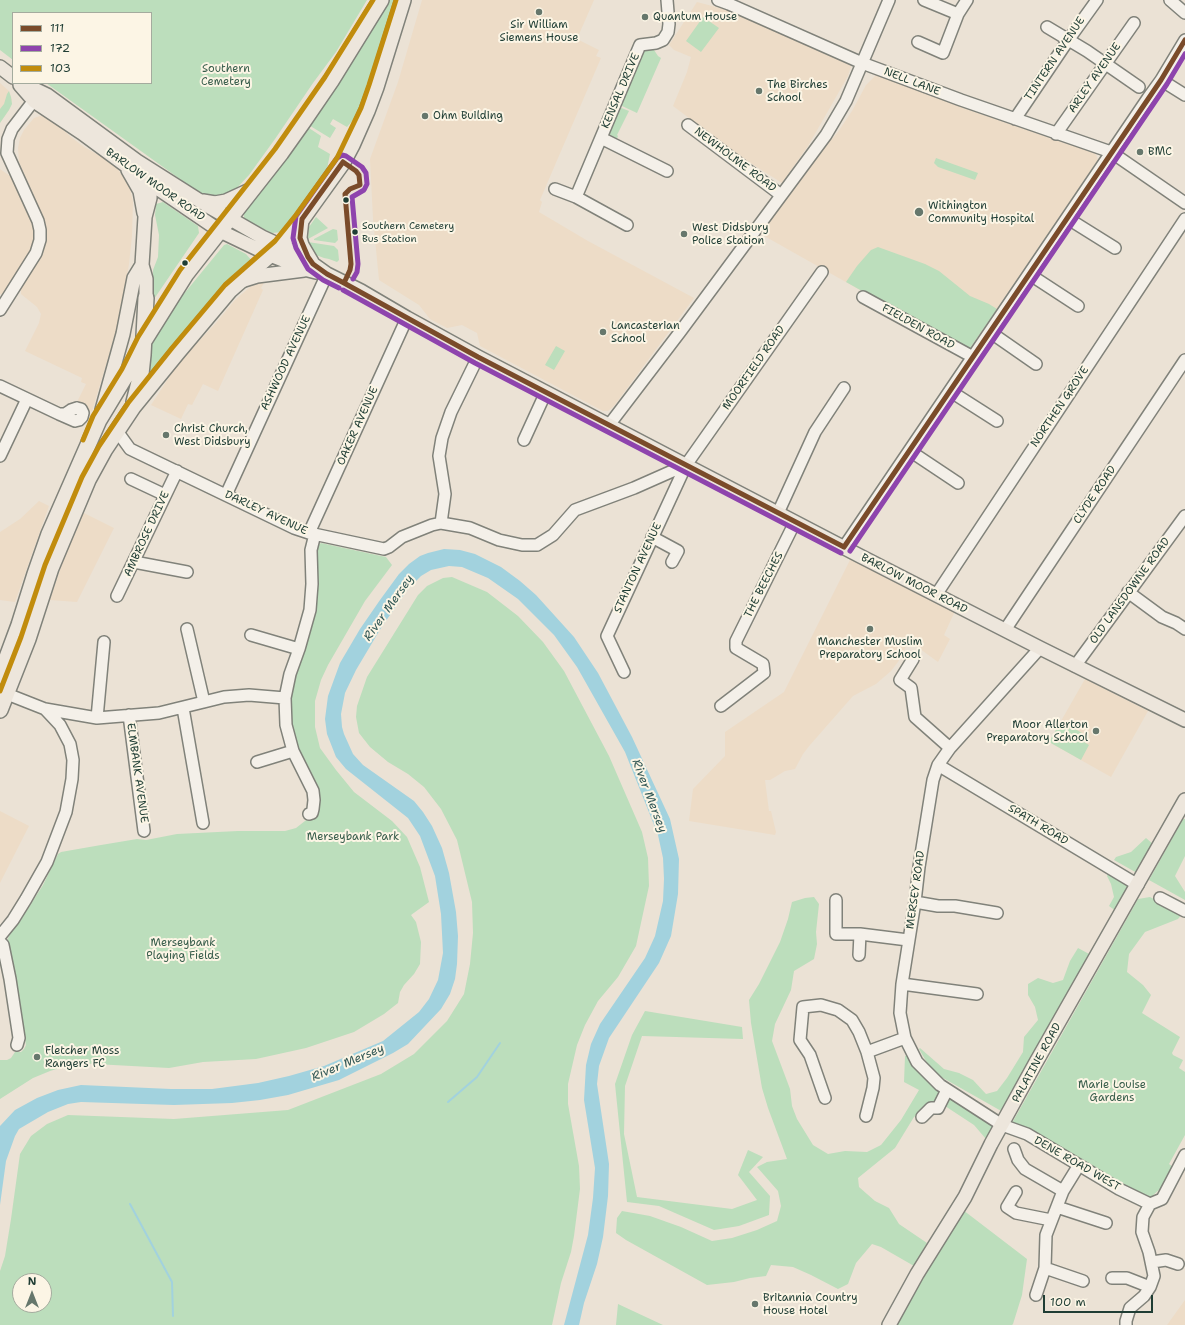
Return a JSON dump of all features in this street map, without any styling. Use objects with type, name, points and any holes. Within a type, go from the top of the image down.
[{"type":"highway","points":[[0,676],[19,626],[49,534],[99,420],[128,372],[144,341],[186,274],[312,111],[381,0]]},
{"type":"highway","points":[[0,710],[28,638],[51,568],[61,543],[88,480],[105,449],[133,407],[190,337],[230,290],[275,250],[302,219],[343,162],[367,111],[376,87],[402,0]]},
{"type":"highway","points":[[133,407],[141,374],[146,298]]},
{"type":"main road","points":[[0,67],[12,76]]},
{"type":"main road","name":"BARLOW MOOR ROAD","points":[[20,84],[194,198],[225,225]]},
{"type":"main road","name":"BARLOW MOOR ROAD","points":[[23,84],[126,166],[151,184],[225,225],[361,291],[478,357],[1075,666],[1185,720]]},
{"type":"main road","points":[[126,166],[140,191],[145,217]]},
{"type":"main road","points":[[146,298],[146,279],[142,266],[145,217],[150,198],[150,169]]},
{"type":"main road","points":[[194,198],[204,202],[221,202],[252,189]]},
{"type":"main road","points":[[241,280],[311,267],[300,238],[302,219]]},
{"type":"main road","points":[[99,420],[123,334],[134,278],[142,266]]},
{"type":"main road","name":"PALATINE ROAD","points":[[889,1325],[917,1274],[965,1197],[1038,1059],[1185,800]]},
{"type":"street","name":"KENSAL DRIVE","points":[[576,197],[640,45],[656,43],[663,40],[668,32],[669,24],[667,0]]},
{"type":"street","name":"NELL LANE","points":[[718,0],[862,63],[955,98],[1111,152]]},
{"type":"street","points":[[609,425],[826,134],[846,101],[888,0]]},
{"type":"street","points":[[924,0],[958,14]]},
{"type":"street","points":[[918,42],[943,53],[958,14],[967,0]]},
{"type":"street","name":"TINTERN AVENUE","points":[[1015,119],[1097,0]]},
{"type":"street","points":[[1170,0],[1185,13]]},
{"type":"street","name":"ARLEY AVENUE","points":[[1056,134],[1134,23]]},
{"type":"street","points":[[1047,27],[1069,39],[1139,87]]},
{"type":"street","points":[[844,547],[1161,80],[1185,40]]},
{"type":"street","points":[[1161,80],[1185,95]]},
{"type":"street","points":[[1,307],[36,253],[40,240],[38,221],[4,155],[12,129],[38,96]]},
{"type":"street","name":"NEWHOLME ROAD","points":[[688,125],[781,195]]},
{"type":"street","points":[[601,138],[667,171]]},
{"type":"street","points":[[1111,152],[1185,203]]},
{"type":"street","points":[[555,189],[576,197],[627,225]]},
{"type":"street","points":[[1067,218],[1115,248]]},
{"type":"street","name":"NORTHEN GROVE","points":[[936,594],[1185,219]]},
{"type":"street","name":"MOORFIELD ROAD","points":[[686,465],[822,272]]},
{"type":"street","name":"ASHWOOD AVENUE","points":[[226,494],[327,274]]},
{"type":"street","points":[[1029,274],[1078,306]]},
{"type":"street","name":"FIELDEN ROAD","points":[[863,297],[973,357]]},
{"type":"street","name":"OAKER AVENUE","points":[[309,814],[313,811],[313,791],[293,751],[286,724],[285,698],[290,674],[310,610],[312,584],[312,534],[407,318]]},
{"type":"street","points":[[990,332],[1036,364]]},
{"type":"street","points":[[441,524],[444,494],[439,456],[442,438],[451,412],[478,357]]},
{"type":"street","name":"CLYDE ROAD","points":[[1005,630],[1185,360]]},
{"type":"street","points":[[0,386],[60,414]]},
{"type":"street","points":[[778,513],[815,432],[844,388]]},
{"type":"street","points":[[950,391],[997,421]]},
{"type":"street","points":[[524,440],[546,392]]},
{"type":"street","points":[[0,456],[27,399]]},
{"type":"street","name":"DARLEY AVENUE","points":[[117,431],[130,449],[294,528],[312,534],[384,549],[402,537],[432,525],[441,524],[470,528],[499,540],[522,545],[538,545],[553,535],[575,510],[634,488],[686,465]]},
{"type":"street","points":[[910,451],[958,483]]},
{"type":"street","name":"STANTON AVENUE","points":[[624,672],[607,636],[686,465]]},
{"type":"street","name":"AMBROSE DRIVE","points":[[117,596],[177,471]]},
{"type":"street","points":[[131,479],[165,496]]},
{"type":"street","name":"OLD LANSDOWNE ROAD","points":[[1075,666],[1185,516]]},
{"type":"street","name":"THE BEECHES","points":[[721,706],[764,673],[763,664],[736,648],[736,642],[795,522]]},
{"type":"street","points":[[652,537],[678,551],[672,562]]},
{"type":"street","points":[[134,562],[187,572]]},
{"type":"street","points":[[1128,592],[1162,617],[1185,629]]},
{"type":"street","points":[[187,629],[204,702]]},
{"type":"street","points":[[251,635],[299,649]]},
{"type":"street","points":[[97,718],[104,642]]},
{"type":"street","name":"MERSEY ROAD","points":[[1002,1125],[940,1085],[917,1062],[905,1038],[900,1013],[902,984],[932,780],[938,765],[950,748],[1040,648]]},
{"type":"street","points":[[913,659],[900,680],[911,688],[915,717],[950,748]]},
{"type":"street","points":[[7,694],[45,709],[97,718],[159,713],[224,697],[249,695],[285,698]]},
{"type":"street","points":[[183,708],[203,823]]},
{"type":"street","points":[[0,936],[37,881],[47,862],[66,812],[72,779],[73,760],[70,744],[60,724],[45,709]]},
{"type":"street","name":"ELMBANK AVENUE","points":[[129,715],[144,831]]},
{"type":"street","points":[[257,762],[293,751]]},
{"type":"street","name":"SPATH ROAD","points":[[938,765],[1138,885]]},
{"type":"street","points":[[1160,898],[1185,911]]},
{"type":"street","points":[[836,900],[836,934],[860,934],[908,940]]},
{"type":"street","points":[[915,902],[938,906],[955,906],[997,913]]},
{"type":"street","points":[[859,955],[860,934]]},
{"type":"street","points":[[0,942],[3,945],[10,979],[19,1038],[17,1045]]},
{"type":"street","points":[[902,984],[976,994]]},
{"type":"street","points":[[825,1098],[810,1055],[800,1040],[803,1007],[821,1005],[838,1010],[852,1020],[859,1032],[867,1052],[874,1078],[866,1116]]},
{"type":"street","points":[[867,1052],[905,1038]]},
{"type":"street","points":[[922,1117],[931,1108],[938,1108],[947,1090]]},
{"type":"street","name":"DENE ROAD WEST","points":[[1002,1125],[1027,1134],[1119,1188],[1150,1204]]},
{"type":"street","points":[[1014,1149],[1018,1160],[1025,1169],[1064,1191]]},
{"type":"street","points":[[1126,1325],[1130,1308],[1144,1296],[1150,1287],[1154,1276],[1152,1262],[1142,1232],[1143,1217],[1150,1204],[1162,1199],[1181,1174],[1185,1155]]},
{"type":"street","points":[[1036,1295],[1045,1268],[1046,1235],[1051,1220],[1064,1191],[1080,1165]]},
{"type":"street","points":[[1016,1192],[1007,1207],[1016,1212],[1051,1220]]},
{"type":"street","points":[[1057,1207],[1106,1223]]},
{"type":"street","points":[[1152,1262],[1166,1260],[1178,1264]]},
{"type":"street","points":[[1045,1268],[1083,1281]]},
{"type":"street","points":[[1112,1278],[1127,1278],[1150,1287]]},
{"type":"shaded area","points":[[422,0],[594,0],[577,39],[599,50],[596,56],[601,58],[540,200],[542,202],[539,212],[588,241],[694,298],[614,406],[608,411],[603,411],[480,346],[477,333],[462,325],[447,328],[430,319],[419,305],[379,280],[373,219],[370,159],[398,82]]},
{"type":"shaded area","name":"The Birches School","points":[[697,2],[735,12],[851,63],[848,76],[808,146],[782,183],[741,157],[673,106],[687,72],[691,57],[674,50],[669,45]]},
{"type":"shaded area","name":"Withington Community Hospital","points":[[883,74],[966,109],[1067,144],[1095,152],[1098,160],[968,351],[759,233],[810,168],[828,141],[838,132],[852,111],[866,85],[875,76]]},
{"type":"shaded area","points":[[0,83],[9,91],[12,100],[9,110],[0,123]]},
{"type":"shaded area","points":[[43,115],[55,122],[84,147],[104,158],[117,168],[130,188],[133,202],[129,264],[121,312],[92,411],[76,404],[86,384],[81,382],[82,378],[25,351],[39,323],[41,314],[37,307],[21,294],[21,287],[43,255],[45,234],[36,200],[19,162],[18,148],[20,138],[24,130],[34,118]]},
{"type":"shaded area","points":[[0,169],[10,176],[24,201],[31,219],[34,233],[31,253],[3,295],[0,294]]},
{"type":"shaded area","points":[[265,281],[261,288],[263,290],[218,391],[203,384],[192,405],[188,404],[181,419],[151,405],[179,362],[216,323],[235,300],[250,287]]},
{"type":"shaded area","points":[[39,501],[49,506],[15,602],[0,600],[0,532],[20,519]]},
{"type":"shaded area","points":[[82,512],[114,528],[77,602],[50,600],[69,543]]},
{"type":"shaded area","points":[[851,558],[955,611],[944,635],[950,639],[938,662],[909,641],[898,662],[891,671],[876,684],[853,696],[810,745],[795,769],[785,771],[770,780],[765,780],[769,811],[771,811],[776,832],[775,835],[689,821],[693,789],[725,756],[725,732],[784,692]]},
{"type":"shaded area","name":"Moor Allerton Preparatory School","points":[[1085,679],[1148,711],[1111,777],[1049,742]]},
{"type":"shaded area","points":[[0,811],[29,826],[0,883]]},
{"type":"shaded area","points":[[1185,1300],[1185,1325],[1167,1325]]},
{"type":"green space","name":"Southern Cemetery","points":[[0,0],[367,0],[336,52],[249,175],[235,190],[225,195],[215,197],[198,192],[47,84],[152,84],[152,12],[12,12],[12,59],[0,50]]},
{"type":"green space","points":[[385,0],[395,0],[360,112],[347,127],[333,119],[330,124],[336,128],[330,138],[307,124]]},
{"type":"green space","points":[[703,17],[719,28],[701,52],[686,41]]},
{"type":"green space","points":[[649,48],[654,50],[661,58],[637,113],[620,105],[644,50]]},
{"type":"green space","points":[[9,91],[12,104],[0,123],[0,109],[4,104]]},
{"type":"green space","points":[[619,107],[629,111],[617,135],[616,141],[610,137],[608,133]]},
{"type":"green space","points":[[306,126],[321,136],[318,147],[330,154],[325,179],[283,232],[272,233],[244,219],[244,214],[241,212]]},
{"type":"green space","points":[[936,158],[978,173],[975,180],[938,167],[934,163]]},
{"type":"green space","points":[[163,202],[198,226],[199,233],[154,299],[152,298],[153,270],[158,257],[159,235],[155,215],[156,204]]},
{"type":"green space","points":[[316,217],[328,228],[308,239],[309,227]]},
{"type":"green space","points":[[333,229],[337,230],[338,240],[335,243],[314,240],[314,239]]},
{"type":"green space","points":[[308,242],[334,246],[338,250],[339,260],[337,262],[316,255]]},
{"type":"green space","points":[[227,244],[246,254],[253,262],[209,303],[170,349],[146,381],[147,347],[183,295],[224,245]]},
{"type":"green space","points":[[878,247],[925,264],[939,271],[970,296],[997,309],[968,351],[846,282],[871,250]]},
{"type":"green space","points":[[556,346],[565,351],[554,370],[545,365]]},
{"type":"green space","name":"Merseybank Playing Fields","points":[[321,543],[386,557],[392,565],[365,601],[328,665],[321,680],[315,701],[315,727],[320,748],[336,770],[354,792],[392,821],[407,837],[420,867],[429,902],[411,915],[416,922],[421,942],[420,964],[400,992],[398,1003],[384,1014],[354,1032],[306,1048],[256,1059],[203,1062],[169,1068],[76,1063],[33,1078],[0,1099],[0,1060],[7,1060],[11,1058],[15,1052],[21,1052],[26,1045],[7,940],[43,885],[58,854],[61,852],[101,845],[137,839],[146,840],[177,834],[238,831],[285,831],[296,828],[319,810],[318,790],[304,766],[292,736],[289,709],[290,690],[315,584],[317,546]]},
{"type":"green space","points":[[452,577],[487,592],[518,616],[543,642],[564,671],[609,756],[642,832],[648,858],[649,886],[636,946],[618,977],[598,1001],[585,1025],[577,1045],[568,1084],[568,1104],[579,1166],[580,1189],[571,1252],[561,1283],[552,1325],[0,1325],[0,1271],[5,1256],[20,1154],[31,1136],[47,1124],[68,1115],[174,1119],[288,1110],[381,1074],[414,1054],[447,1021],[464,994],[470,964],[473,933],[472,902],[457,840],[441,809],[424,787],[408,774],[388,762],[370,747],[359,733],[356,717],[357,706],[367,677],[418,595],[427,586],[443,578]]},
{"type":"green space","points":[[1061,721],[1082,733],[1079,739],[1089,745],[1081,760],[1049,742]]},
{"type":"green space","points":[[1183,819],[1185,819],[1185,856],[1175,876],[1185,892],[1185,900],[1149,880]]},
{"type":"green space","points":[[1146,838],[1153,844],[1137,873],[1114,860],[1116,857],[1131,852]]},
{"type":"green space","points":[[1109,871],[1131,884],[1116,911],[1109,906],[1114,897],[1111,884],[1107,876]]},
{"type":"green space","points":[[814,897],[819,904],[816,932],[817,944],[814,959],[794,971],[791,990],[775,1024],[772,1041],[790,1089],[792,1106],[797,1119],[813,1145],[828,1154],[845,1151],[867,1152],[881,1145],[901,1120],[919,1090],[904,1082],[905,1056],[907,1055],[915,1069],[936,1089],[994,1126],[986,1139],[974,1125],[945,1106],[930,1104],[914,1117],[895,1148],[858,1178],[859,1187],[875,1201],[889,1208],[899,1224],[927,1243],[914,1266],[881,1247],[872,1244],[856,1263],[848,1284],[838,1289],[793,1267],[771,1265],[766,1276],[707,1285],[616,1233],[617,1218],[622,1211],[650,1216],[681,1227],[712,1241],[732,1238],[757,1230],[777,1221],[781,1206],[778,1191],[757,1167],[767,1162],[787,1159],[762,1088],[751,1023],[749,1000],[759,984],[780,942],[792,902]]},
{"type":"green space","name":"Marie Louise Gardens","points":[[1150,897],[1182,914],[1178,919],[1145,932],[1129,954],[1127,972],[1143,985],[1151,995],[1142,1013],[1180,1037],[1172,1053],[1183,1060],[1179,1068],[1185,1072],[1185,1135],[1169,1164],[1173,1167],[1161,1188],[1150,1198],[1097,1171],[1012,1123],[1138,899]]},
{"type":"green space","points":[[1078,948],[1091,955],[1003,1112],[933,1071],[919,1049],[920,1048],[944,1069],[959,1073],[973,1080],[986,1094],[997,1091],[1023,1052],[1024,1037],[1038,1020],[1035,1007],[1028,995],[1028,984],[1038,978],[1053,983],[1063,980],[1070,961]]},
{"type":"green space","points":[[645,1011],[742,1027],[743,1039],[642,1036],[625,1086],[624,1134],[637,1197],[732,1209],[757,1200],[738,1175],[748,1150],[763,1157],[749,1172],[770,1196],[769,1215],[739,1226],[714,1230],[659,1206],[627,1202],[615,1084],[632,1035]]},
{"type":"green space","points":[[963,1210],[1027,1259],[1022,1295],[1013,1324],[896,1325]]},
{"type":"green space","points":[[618,1304],[663,1325],[616,1325]]},
{"type":"water","name":"River Mersey","points":[[444,549],[460,550],[475,554],[501,567],[536,595],[574,637],[598,673],[632,737],[670,819],[679,859],[678,894],[671,936],[659,963],[609,1038],[599,1066],[597,1084],[609,1164],[608,1196],[603,1237],[597,1264],[584,1303],[579,1325],[564,1325],[588,1235],[593,1198],[595,1168],[584,1100],[586,1065],[591,1044],[600,1024],[645,958],[655,936],[663,901],[663,858],[658,835],[625,752],[577,667],[554,635],[518,599],[488,578],[462,567],[449,566],[431,570],[421,576],[408,589],[381,628],[356,670],[345,693],[341,714],[344,734],[353,754],[363,765],[414,801],[432,826],[442,848],[449,873],[456,912],[458,936],[455,979],[450,994],[441,1009],[408,1044],[393,1053],[339,1080],[288,1095],[232,1103],[174,1105],[81,1102],[68,1104],[48,1112],[19,1129],[15,1136],[6,1161],[0,1205],[0,1126],[15,1110],[37,1098],[58,1090],[81,1085],[171,1089],[212,1089],[258,1083],[289,1076],[324,1066],[383,1041],[419,1012],[429,999],[438,980],[443,953],[441,914],[435,876],[420,836],[408,818],[346,769],[336,757],[327,734],[325,719],[328,696],[340,663],[360,629],[380,600],[399,574],[409,564],[420,556]]},
{"type":"waterway","points":[[448,1102],[477,1077],[500,1043]]},
{"type":"waterway","points":[[130,1204],[172,1282],[173,1316]]},
{"type":"transit line","name":"103","points":[[83,440],[93,416],[122,369],[138,337],[180,270],[275,149],[325,77],[373,0]]},
{"type":"transit line","name":"103","points":[[0,691],[21,637],[45,565],[82,477],[99,446],[128,403],[172,348],[225,285],[275,241],[296,215],[337,158],[361,108],[396,0]]},
{"type":"transit line","name":"111","points":[[844,547],[1161,80],[1185,40]]},
{"type":"transit line","name":"172","points":[[850,551],[1167,84],[1185,54]]},
{"type":"transit line","name":"172","points":[[339,288],[323,280],[308,269],[296,248],[293,238],[296,216],[337,158],[342,155],[346,156],[362,167],[366,173],[367,184],[364,190],[352,197],[358,264],[357,272],[353,279]]},
{"type":"transit line","name":"111","points":[[343,162],[356,171],[359,175],[360,185],[350,189],[345,194],[351,264],[344,283],[327,274],[313,264],[308,257],[300,238],[302,219],[343,162]]},
{"type":"transit line","name":"111","points":[[344,283],[478,357],[844,547]]},
{"type":"transit line","name":"172","points":[[343,290],[475,363],[841,553]]},
{"type":"place","name":"Sir William Siemens House","points":[[539,12]]},
{"type":"place","name":"Quantum House","points":[[645,17]]},
{"type":"place","name":"The Birches School","points":[[759,91]]},
{"type":"place","name":"Ohm Building","points":[[425,116]]},
{"type":"place","name":"BMC","points":[[1140,152]]},
{"type":"place","name":"Withington Community Hospital","points":[[919,212]]},
{"type":"place","name":"Southern Cemetery Bus Station","points":[[355,232]]},
{"type":"place","name":"West Didsbury Police Station","points":[[684,234]]},
{"type":"place","name":"Lancasterian School","points":[[603,332]]},
{"type":"place","name":"Christ Church, West Didsbury","points":[[166,435]]},
{"type":"place","name":"Manchester Muslim Preparatory School","points":[[870,629]]},
{"type":"place","name":"Moor Allerton Preparatory School","points":[[1096,731]]},
{"type":"place","name":"Fletcher Moss Rangers FC","points":[[37,1057]]},
{"type":"place","name":"Britannia Country House Hotel","points":[[755,1304]]},
{"type":"park label","name":"Merseybank Park","points":[[353,837]]}]
